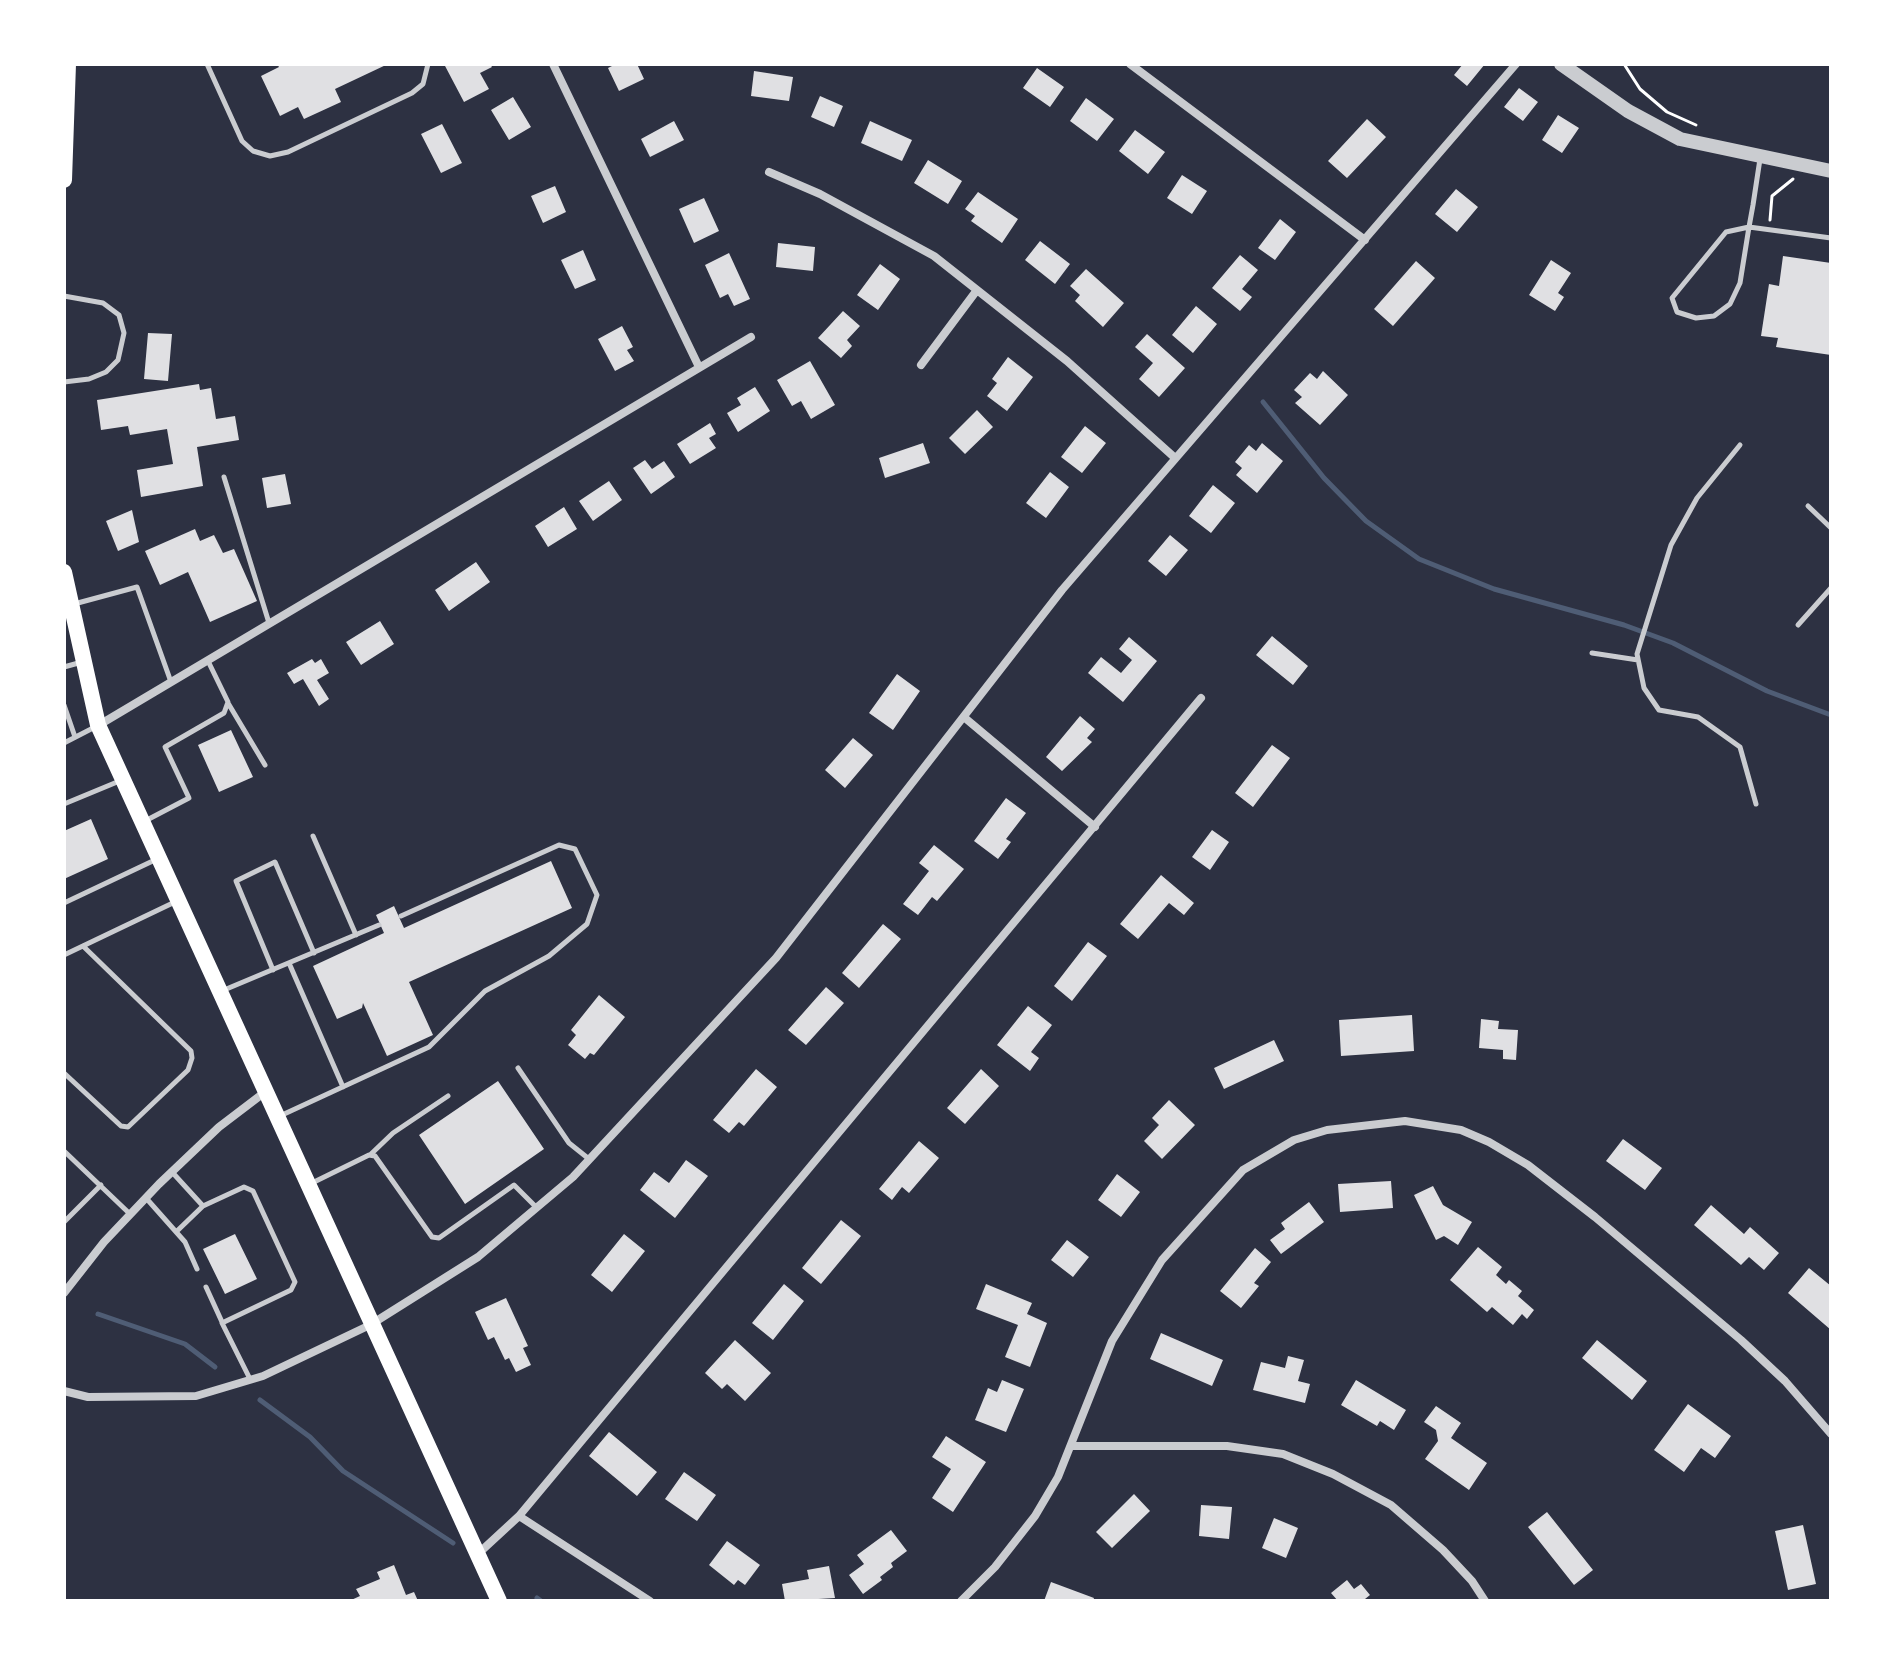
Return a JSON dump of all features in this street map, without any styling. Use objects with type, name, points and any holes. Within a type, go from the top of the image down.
[{"type":"main road","points":[[64,180],[68,64]]},
{"type":"main road","points":[[64,572],[66,593],[98,725],[370,1325],[480,1552],[499,1601]]},
{"type":"street","points":[[553,64],[699,367]]},
{"type":"street","points":[[1130,64],[1365,240]]},
{"type":"street","points":[[64,1391],[88,1397],[196,1396],[250,1380],[370,1325],[478,1257],[590,1160],[776,958],[1062,590],[1516,64]]},
{"type":"street","points":[[1561,64],[1628,111],[1680,139],[1831,171]]},
{"type":"street","points":[[769,172],[890,230],[934,256],[1067,361],[1174,457]]},
{"type":"street","points":[[921,365],[977,290]]},
{"type":"street","points":[[98,725],[751,337]]},
{"type":"street","points":[[480,1552],[519,1516],[1201,698]]},
{"type":"street","points":[[965,718],[1095,827]]},
{"type":"street","points":[[64,1293],[131,1214],[172,1172],[219,1127],[265,1092]]},
{"type":"street","points":[[961,1601],[995,1567],[1035,1516],[1072,1446],[1112,1341],[1162,1260],[1232,1181],[1267,1154],[1294,1140],[1327,1130],[1405,1121],[1461,1130],[1528,1165],[1741,1340],[1785,1381],[1831,1434]]},
{"type":"street","points":[[1072,1446],[1227,1446],[1283,1454],[1333,1474],[1391,1505],[1443,1550],[1472,1581],[1485,1601]]},
{"type":"street","points":[[519,1516],[650,1601]]},
{"type":"lane","points":[[207,64],[242,141],[253,151],[270,156],[288,152],[412,93],[423,84],[428,64]]},
{"type":"lane","points":[[1760,158],[1749,227],[1740,283],[1730,304],[1714,316],[1696,318],[1677,312],[1672,298],[1686,277],[1726,232],[1749,227],[1831,238]]},
{"type":"lane","points":[[64,296],[103,303],[119,315],[124,333],[118,360],[106,372],[89,379],[64,382]]},
{"type":"lane","points":[[1740,445],[1697,498],[1671,545],[1638,660],[1644,688],[1659,710],[1698,717],[1740,747],[1756,804]]},
{"type":"lane","points":[[224,477],[269,623]]},
{"type":"lane","points":[[1808,506],[1831,528]]},
{"type":"lane","points":[[66,593],[137,587],[171,682]]},
{"type":"lane","points":[[1798,625],[1831,588]]},
{"type":"lane","points":[[1592,653],[1638,660]]},
{"type":"lane","points":[[207,660],[265,765]]},
{"type":"lane","points":[[64,667],[84,662]]},
{"type":"lane","points":[[142,822],[189,798],[165,747],[224,713],[228,702]]},
{"type":"lane","points":[[64,705],[75,737]]},
{"type":"lane","points":[[64,743],[98,725]]},
{"type":"lane","points":[[64,804],[123,779]]},
{"type":"lane","points":[[313,836],[356,935]]},
{"type":"lane","points":[[277,1118],[429,1047],[485,991],[549,956],[587,924],[597,895],[575,849],[559,845],[401,916]]},
{"type":"lane","points":[[64,903],[159,858]]},
{"type":"lane","points":[[273,970],[236,881],[275,862],[314,953]]},
{"type":"lane","points":[[64,955],[178,900]]},
{"type":"lane","points":[[220,992],[379,925]]},
{"type":"lane","points":[[64,1073],[121,1126],[128,1127],[188,1070],[192,1058],[191,1051],[83,946]]},
{"type":"lane","points":[[289,963],[343,1087]]},
{"type":"lane","points":[[518,1068],[569,1143],[590,1160]]},
{"type":"lane","points":[[307,1185],[369,1155],[393,1133],[448,1096]]},
{"type":"lane","points":[[64,1151],[131,1214]]},
{"type":"lane","points":[[369,1155],[375,1156],[432,1237],[439,1238],[514,1185],[537,1208]]},
{"type":"lane","points":[[172,1172],[203,1206]]},
{"type":"lane","points":[[64,1222],[101,1185]]},
{"type":"lane","points":[[176,1232],[203,1206],[244,1187],[253,1191],[295,1282],[291,1290],[222,1323]]},
{"type":"lane","points":[[146,1198],[176,1232],[197,1269]]},
{"type":"lane","points":[[206,1287],[250,1380]]},
{"type":"building","points":[[277,64],[388,64],[335,89],[341,102],[304,119],[298,107],[280,116],[261,76],[279,67]]},
{"type":"building","points":[[444,64],[490,64],[492,67],[480,73],[489,89],[464,102]]},
{"type":"building","points":[[616,64],[637,64],[644,79],[619,91],[608,68]]},
{"type":"building","points":[[1463,64],[1485,64],[1467,86],[1454,75]]},
{"type":"building","points":[[1037,68],[1064,87],[1050,107],[1023,88]]},
{"type":"building","points":[[754,71],[793,77],[789,101],[751,96]]},
{"type":"building","points":[[1519,88],[1538,102],[1523,121],[1504,107]]},
{"type":"building","points":[[820,96],[843,106],[834,127],[811,117]]},
{"type":"building","points":[[513,97],[531,127],[509,140],[491,110]]},
{"type":"building","points":[[1086,98],[1114,119],[1097,141],[1070,121]]},
{"type":"building","points":[[1558,115],[1579,128],[1562,153],[1542,140]]},
{"type":"building","points":[[1367,119],[1386,137],[1347,178],[1328,161]]},
{"type":"building","points":[[674,121],[684,140],[650,157],[641,139]]},
{"type":"building","points":[[870,121],[912,140],[902,161],[861,143]]},
{"type":"building","points":[[442,124],[462,163],[441,173],[421,134]]},
{"type":"building","points":[[1135,130],[1165,152],[1148,174],[1119,151]]},
{"type":"building","points":[[928,160],[962,181],[948,204],[914,183]]},
{"type":"building","points":[[1182,175],[1207,191],[1192,214],[1167,198]]},
{"type":"building","points":[[555,186],[566,212],[543,223],[531,196]]},
{"type":"building","points":[[1456,189],[1478,207],[1457,232],[1435,214]]},
{"type":"building","points":[[978,192],[1018,219],[1002,243],[971,221],[975,216],[965,209]]},
{"type":"building","points":[[704,198],[719,231],[694,243],[679,209]]},
{"type":"building","points":[[1280,219],[1296,232],[1275,260],[1258,248]]},
{"type":"building","points":[[1040,241],[1070,264],[1055,284],[1025,260]]},
{"type":"building","points":[[778,243],[815,247],[813,271],[776,267]]},
{"type":"building","points":[[583,250],[596,280],[575,289],[561,260]]},
{"type":"building","points":[[729,253],[750,299],[734,306],[728,294],[720,298],[705,265]]},
{"type":"building","points":[[1240,255],[1258,270],[1242,289],[1252,297],[1240,311],[1212,288]]},
{"type":"building","points":[[1783,256],[1831,263],[1831,355],[1776,347],[1778,338],[1761,336],[1769,284],[1779,286]]},
{"type":"building","points":[[1551,260],[1571,273],[1558,293],[1564,297],[1555,311],[1529,295]]},
{"type":"building","points":[[1416,261],[1435,278],[1393,326],[1374,309]]},
{"type":"building","points":[[880,264],[900,279],[878,310],[857,295]]},
{"type":"building","points":[[1086,269],[1124,303],[1103,327],[1075,301],[1080,295],[1070,286]]},
{"type":"building","points":[[1196,306],[1217,324],[1193,353],[1172,335]]},
{"type":"building","points":[[843,311],[860,326],[847,340],[852,346],[841,358],[818,338]]},
{"type":"building","points":[[622,326],[633,347],[627,350],[634,361],[615,371],[598,339]]},
{"type":"building","points":[[148,333],[172,334],[168,381],[144,379]]},
{"type":"building","points":[[1147,334],[1185,368],[1159,397],[1139,379],[1153,363],[1135,347]]},
{"type":"building","points":[[1008,357],[1033,377],[1007,411],[987,396],[997,383],[992,379]]},
{"type":"building","points":[[810,361],[835,405],[811,419],[801,401],[792,406],[777,380]]},
{"type":"building","points":[[1323,371],[1348,395],[1320,425],[1295,403],[1302,397],[1294,390],[1310,373],[1317,379]]},
{"type":"building","points":[[199,384],[200,390],[211,388],[216,419],[235,416],[239,440],[197,447],[203,486],[141,497],[137,470],[173,464],[167,429],[130,435],[128,426],[101,430],[97,400]]},
{"type":"building","points":[[755,387],[770,411],[738,432],[727,413],[741,405],[737,398]]},
{"type":"building","points":[[977,410],[993,427],[965,454],[949,438]]},
{"type":"building","points":[[710,423],[716,434],[709,438],[716,448],[690,464],[677,444]]},
{"type":"building","points":[[1085,426],[1106,443],[1082,473],[1061,457]]},
{"type":"building","points":[[923,443],[930,463],[885,478],[879,458]]},
{"type":"building","points":[[1262,443],[1283,461],[1257,493],[1236,475],[1242,468],[1235,462],[1249,445],[1256,451]]},
{"type":"building","points":[[645,460],[652,469],[664,461],[675,477],[651,494],[633,468]]},
{"type":"building","points":[[1050,472],[1069,487],[1046,518],[1026,503]]},
{"type":"building","points":[[285,474],[291,504],[267,508],[262,478]]},
{"type":"building","points":[[609,481],[622,500],[593,521],[579,501]]},
{"type":"building","points":[[1213,485],[1235,503],[1211,533],[1189,516]]},
{"type":"building","points":[[564,507],[577,529],[548,547],[535,526]]},
{"type":"building","points":[[132,510],[139,542],[118,551],[106,521]]},
{"type":"building","points":[[195,529],[200,541],[214,535],[223,553],[234,549],[257,601],[210,622],[188,572],[160,585],[145,551]]},
{"type":"building","points":[[1170,535],[1188,550],[1166,576],[1148,561]]},
{"type":"building","points":[[476,562],[490,582],[449,611],[435,590]]},
{"type":"building","points":[[380,621],[394,644],[361,665],[346,642]]},
{"type":"building","points":[[1272,636],[1308,666],[1293,685],[1256,655]]},
{"type":"building","points":[[1129,637],[1157,661],[1123,702],[1088,673],[1101,657],[1121,673],[1132,660],[1119,649]]},
{"type":"building","points":[[312,659],[315,663],[321,659],[329,673],[317,680],[329,699],[319,706],[303,679],[294,684],[287,673]]},
{"type":"building","points":[[897,674],[920,691],[893,730],[869,713]]},
{"type":"building","points":[[1080,716],[1095,729],[1087,738],[1092,742],[1062,771],[1046,757]]},
{"type":"building","points":[[231,730],[253,777],[219,792],[198,745]]},
{"type":"building","points":[[853,738],[873,755],[845,788],[825,770]]},
{"type":"building","points":[[1272,745],[1290,758],[1253,807],[1235,793]]},
{"type":"building","points":[[1006,798],[1026,813],[1006,839],[1011,842],[998,859],[974,841]]},
{"type":"building","points":[[91,819],[108,859],[64,879],[64,831]]},
{"type":"building","points":[[1212,830],[1229,842],[1210,870],[1192,857]]},
{"type":"building","points":[[934,845],[964,869],[937,901],[932,897],[918,915],[903,904],[929,871],[919,863]]},
{"type":"building","points":[[551,861],[572,908],[409,982],[433,1035],[387,1056],[363,1003],[362,1008],[337,1019],[313,966],[384,933],[376,915],[394,906],[404,928]]},
{"type":"building","points":[[1161,875],[1194,903],[1184,915],[1169,903],[1138,939],[1120,924]]},
{"type":"building","points":[[883,924],[901,939],[859,988],[842,973]]},
{"type":"building","points":[[1088,942],[1107,956],[1072,1001],[1054,986]]},
{"type":"building","points":[[826,987],[844,1003],[806,1045],[788,1030]]},
{"type":"building","points":[[599,995],[625,1017],[594,1055],[590,1053],[585,1059],[568,1045],[576,1035],[571,1030]]},
{"type":"building","points":[[1028,1006],[1052,1025],[1031,1052],[1039,1058],[1030,1071],[997,1045]]},
{"type":"building","points":[[1412,1015],[1414,1051],[1341,1056],[1339,1020]]},
{"type":"building","points":[[1481,1019],[1499,1021],[1498,1029],[1518,1030],[1516,1060],[1503,1059],[1503,1050],[1479,1048]]},
{"type":"building","points":[[1274,1040],[1284,1061],[1224,1089],[1214,1068]]},
{"type":"building","points":[[756,1069],[777,1087],[744,1126],[739,1122],[729,1133],[713,1120]]},
{"type":"building","points":[[981,1069],[999,1086],[965,1124],[947,1108]]},
{"type":"building","points":[[498,1081],[544,1149],[465,1204],[419,1135]]},
{"type":"building","points":[[1169,1100],[1195,1125],[1162,1159],[1144,1141],[1159,1125],[1152,1118]]},
{"type":"building","points":[[1623,1139],[1662,1168],[1645,1190],[1606,1161]]},
{"type":"building","points":[[919,1141],[939,1158],[909,1193],[902,1187],[892,1200],[879,1189]]},
{"type":"building","points":[[686,1160],[708,1176],[675,1218],[640,1190],[654,1172],[669,1183]]},
{"type":"building","points":[[1117,1174],[1140,1192],[1121,1217],[1098,1200]]},
{"type":"building","points":[[1391,1181],[1393,1208],[1340,1212],[1338,1184]]},
{"type":"building","points":[[1433,1186],[1443,1205],[1472,1222],[1458,1245],[1444,1236],[1436,1240],[1414,1195]]},
{"type":"building","points":[[1309,1202],[1324,1222],[1281,1254],[1270,1240],[1285,1229],[1281,1223]]},
{"type":"building","points":[[1711,1205],[1744,1234],[1750,1227],[1779,1253],[1764,1270],[1749,1257],[1741,1265],[1694,1225]]},
{"type":"building","points":[[841,1220],[861,1236],[821,1284],[802,1268]]},
{"type":"building","points":[[235,1234],[257,1279],[225,1294],[203,1249]]},
{"type":"building","points":[[624,1234],[645,1251],[612,1292],[591,1275]]},
{"type":"building","points":[[1067,1240],[1089,1257],[1073,1277],[1051,1260]]},
{"type":"building","points":[[1478,1247],[1502,1267],[1496,1275],[1506,1284],[1509,1280],[1522,1291],[1518,1296],[1534,1310],[1527,1319],[1522,1314],[1513,1325],[1492,1307],[1487,1312],[1450,1280]]},
{"type":"building","points":[[1255,1248],[1271,1262],[1254,1283],[1259,1286],[1241,1308],[1220,1291]]},
{"type":"building","points":[[1809,1268],[1831,1286],[1831,1330],[1788,1293]]},
{"type":"building","points":[[784,1284],[804,1301],[773,1340],[752,1323]]},
{"type":"building","points":[[986,1284],[1032,1303],[1027,1314],[1047,1323],[1030,1367],[1005,1357],[1018,1325],[976,1309]]},
{"type":"building","points":[[506,1298],[528,1346],[523,1348],[531,1365],[516,1372],[509,1358],[505,1360],[494,1337],[488,1340],[475,1312]]},
{"type":"building","points":[[1161,1333],[1223,1360],[1212,1386],[1150,1359]]},
{"type":"building","points":[[735,1340],[771,1373],[745,1401],[727,1384],[722,1389],[705,1373]]},
{"type":"building","points":[[1597,1340],[1647,1381],[1632,1400],[1582,1358]]},
{"type":"building","points":[[1288,1356],[1304,1360],[1298,1381],[1310,1384],[1305,1403],[1253,1390],[1261,1362],[1285,1368]]},
{"type":"building","points":[[1002,1380],[1024,1389],[1006,1432],[975,1420],[988,1388],[997,1392]]},
{"type":"building","points":[[1356,1380],[1406,1410],[1394,1430],[1380,1421],[1377,1426],[1341,1405]]},
{"type":"building","points":[[1688,1404],[1731,1436],[1715,1458],[1701,1448],[1684,1472],[1654,1450]]},
{"type":"building","points":[[1436,1406],[1461,1423],[1451,1438],[1487,1463],[1469,1490],[1425,1459],[1438,1441],[1436,1430],[1424,1422]]},
{"type":"building","points":[[609,1432],[657,1472],[637,1496],[589,1456]]},
{"type":"building","points":[[946,1436],[986,1462],[953,1512],[932,1498],[951,1469],[932,1457]]},
{"type":"building","points":[[684,1472],[716,1495],[697,1521],[665,1499]]},
{"type":"building","points":[[1134,1494],[1150,1511],[1112,1548],[1096,1532]]},
{"type":"building","points":[[1201,1505],[1232,1507],[1229,1539],[1199,1536]]},
{"type":"building","points":[[1547,1512],[1593,1570],[1574,1585],[1528,1527]]},
{"type":"building","points":[[1274,1518],[1298,1528],[1286,1558],[1262,1548]]},
{"type":"building","points":[[1803,1525],[1816,1584],[1788,1590],[1775,1531]]},
{"type":"building","points":[[891,1530],[907,1551],[891,1563],[893,1567],[880,1577],[882,1580],[863,1594],[849,1575],[864,1564],[857,1555]]},
{"type":"building","points":[[727,1541],[760,1565],[745,1585],[738,1580],[734,1585],[709,1565]]},
{"type":"building","points":[[394,1565],[406,1595],[414,1592],[418,1601],[349,1601],[360,1596],[356,1589],[380,1579],[377,1572]]},
{"type":"building","points":[[829,1566],[835,1598],[785,1601],[782,1584],[809,1579],[807,1570]]},
{"type":"building","points":[[1347,1580],[1354,1589],[1361,1584],[1370,1595],[1365,1599],[1368,1601],[1338,1601],[1331,1593]]},
{"type":"building","points":[[1051,1582],[1094,1598],[1093,1601],[1044,1601]]},
{"type":"waterway","points":[[1263,402],[1324,478],[1366,521],[1419,559],[1494,589],[1624,625],[1673,643],[1767,691],[1831,715]]},
{"type":"waterway","points":[[98,1314],[185,1344],[215,1367]]},
{"type":"waterway","points":[[260,1400],[310,1437],[343,1471],[453,1543]]},
{"type":"waterway","points":[[537,1598],[541,1601]]}]
